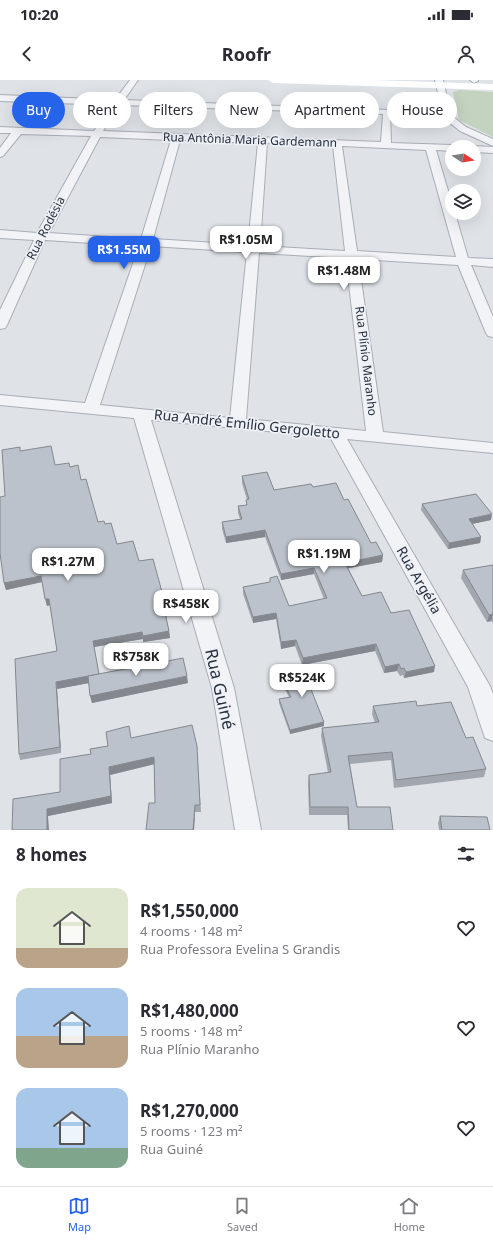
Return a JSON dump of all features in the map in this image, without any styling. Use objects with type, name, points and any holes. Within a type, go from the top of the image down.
[{"type":"street","name":"Rua Rodésia","points":[[125,92],[134,80]]},
{"type":"street","points":[[272,80],[493,82]]},
{"type":"street","points":[[439,82],[493,87]]},
{"type":"street","points":[[439,82],[448,116],[463,129],[493,143]]},
{"type":"street","points":[[0,98],[73,101]]},
{"type":"street","points":[[131,103],[387,112],[386,145]]},
{"type":"street","name":"Rua Rodésia","points":[[0,325],[41,236],[99,128]]},
{"type":"street","name":"Rua Antônia Maria Gardemann","points":[[0,130],[445,148]]},
{"type":"street","points":[[0,154],[18,131]]},
{"type":"street","points":[[91,409],[146,242],[176,136]]},
{"type":"street","points":[[238,423],[263,140]]},
{"type":"street","name":"Rua Plínio Maranho","points":[[337,143],[375,436]]},
{"type":"street","points":[[430,147],[463,261],[493,333]]},
{"type":"street","points":[[481,149],[493,150]]},
{"type":"street","points":[[0,234],[493,263]]},
{"type":"street","name":"Rua André Emílio Gergoletto","points":[[0,400],[493,448]]},
{"type":"street","name":"Rua Guiné","points":[[141,413],[223,688],[248,830]]},
{"type":"street","name":"Rua Argélia","points":[[335,432],[479,686],[493,732]]},
{"type":"green space","points":[[459,90],[493,92],[493,137],[459,120],[457,111],[457,92],[453,92]]},
{"type":"building","points":[[51,446],[55,465],[69,463],[70,467],[78,465],[81,480],[86,479],[98,522],[104,521],[105,524],[111,523],[117,544],[133,541],[139,561],[153,559],[165,603],[163,604],[169,631],[143,636],[142,632],[93,641],[99,674],[56,682],[60,747],[19,754],[15,659],[57,651],[49,599],[45,599],[41,576],[4,583],[0,553],[0,497],[5,496],[2,450],[20,447],[20,451]]},
{"type":"building","points":[[267,472],[274,490],[311,484],[313,487],[336,483],[344,500],[348,499],[371,543],[376,542],[383,555],[345,563],[362,596],[381,592],[391,613],[409,610],[435,666],[406,672],[404,668],[401,669],[399,664],[385,667],[376,644],[303,658],[296,640],[281,642],[276,613],[253,617],[243,587],[270,582],[270,578],[277,576],[289,606],[327,598],[314,568],[281,574],[265,530],[226,537],[222,522],[242,519],[238,506],[247,505],[246,500],[249,499],[242,476]]},
{"type":"building","points":[[476,494],[492,514],[469,519],[481,537],[449,543],[422,504]]},
{"type":"building","points":[[493,565],[493,614],[489,615],[463,570]]},
{"type":"building","points":[[183,658],[187,676],[90,696],[88,676]]},
{"type":"building","points":[[317,665],[327,681],[310,687],[324,722],[290,730],[279,699],[291,697],[281,678]]},
{"type":"building","points":[[416,701],[417,706],[451,702],[466,738],[473,737],[486,769],[396,780],[392,752],[348,756],[357,807],[390,807],[393,830],[349,830],[348,807],[310,807],[309,775],[331,772],[322,728],[379,722],[373,706]]},
{"type":"building","points":[[192,725],[197,746],[200,805],[195,805],[193,830],[146,830],[149,803],[155,803],[154,757],[109,767],[111,796],[47,809],[47,830],[12,830],[13,799],[60,792],[60,759],[91,754],[90,749],[108,746],[106,732],[129,726],[131,738]]},
{"type":"building","points":[[440,816],[487,817],[490,830],[442,830]]}]
